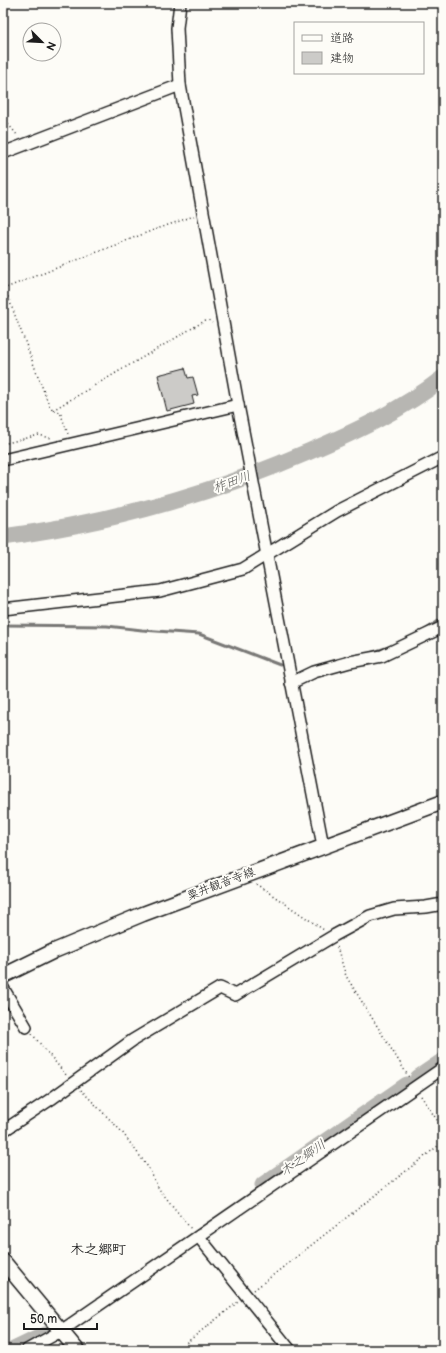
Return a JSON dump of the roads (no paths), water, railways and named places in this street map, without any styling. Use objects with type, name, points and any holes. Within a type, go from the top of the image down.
[{"type":"main road","name":"粟井観音寺線","points":[[3,976],[112,927],[243,875],[373,829],[443,802]]},
{"type":"main road","points":[[3,1261],[77,1350]]},
{"type":"street","points":[[180,3],[177,28],[180,85],[238,405],[323,846]]},
{"type":"street","points":[[3,153],[180,85]]},
{"type":"street","points":[[3,460],[238,405]]},
{"type":"street","points":[[3,609],[160,591],[243,569],[337,511],[443,457]]},
{"type":"street","points":[[291,683],[314,672],[350,662],[382,656],[443,626]]},
{"type":"street","points":[[3,1131],[51,1099],[133,1040],[220,988],[235,995],[335,935],[370,916],[394,909],[426,907],[443,904]]},
{"type":"street","points":[[3,988],[26,1028]]},
{"type":"street","points":[[27,1350],[61,1331],[443,1068]]},
{"type":"street","points":[[199,1237],[290,1350]]},
{"type":"waterway","name":"柞田川","points":[[3,537],[81,524],[120,515],[197,494],[234,481],[308,452],[378,420],[427,390],[443,378]]},
{"type":"waterway","points":[[425,630],[443,618]]},
{"type":"waterway","points":[[3,625],[107,626],[199,634],[280,665]]},
{"type":"waterway","points":[[370,653],[389,647]]},
{"type":"waterway","name":"木之郷川","points":[[418,1078],[443,1061]]},
{"type":"waterway","name":"木之郷川","points":[[263,1185],[407,1085]]},
{"type":"waterway","name":"木之郷川","points":[[14,1350],[45,1335]]},
{"type":"district","name":"木之郷町","points":[[98,1249]]}]
